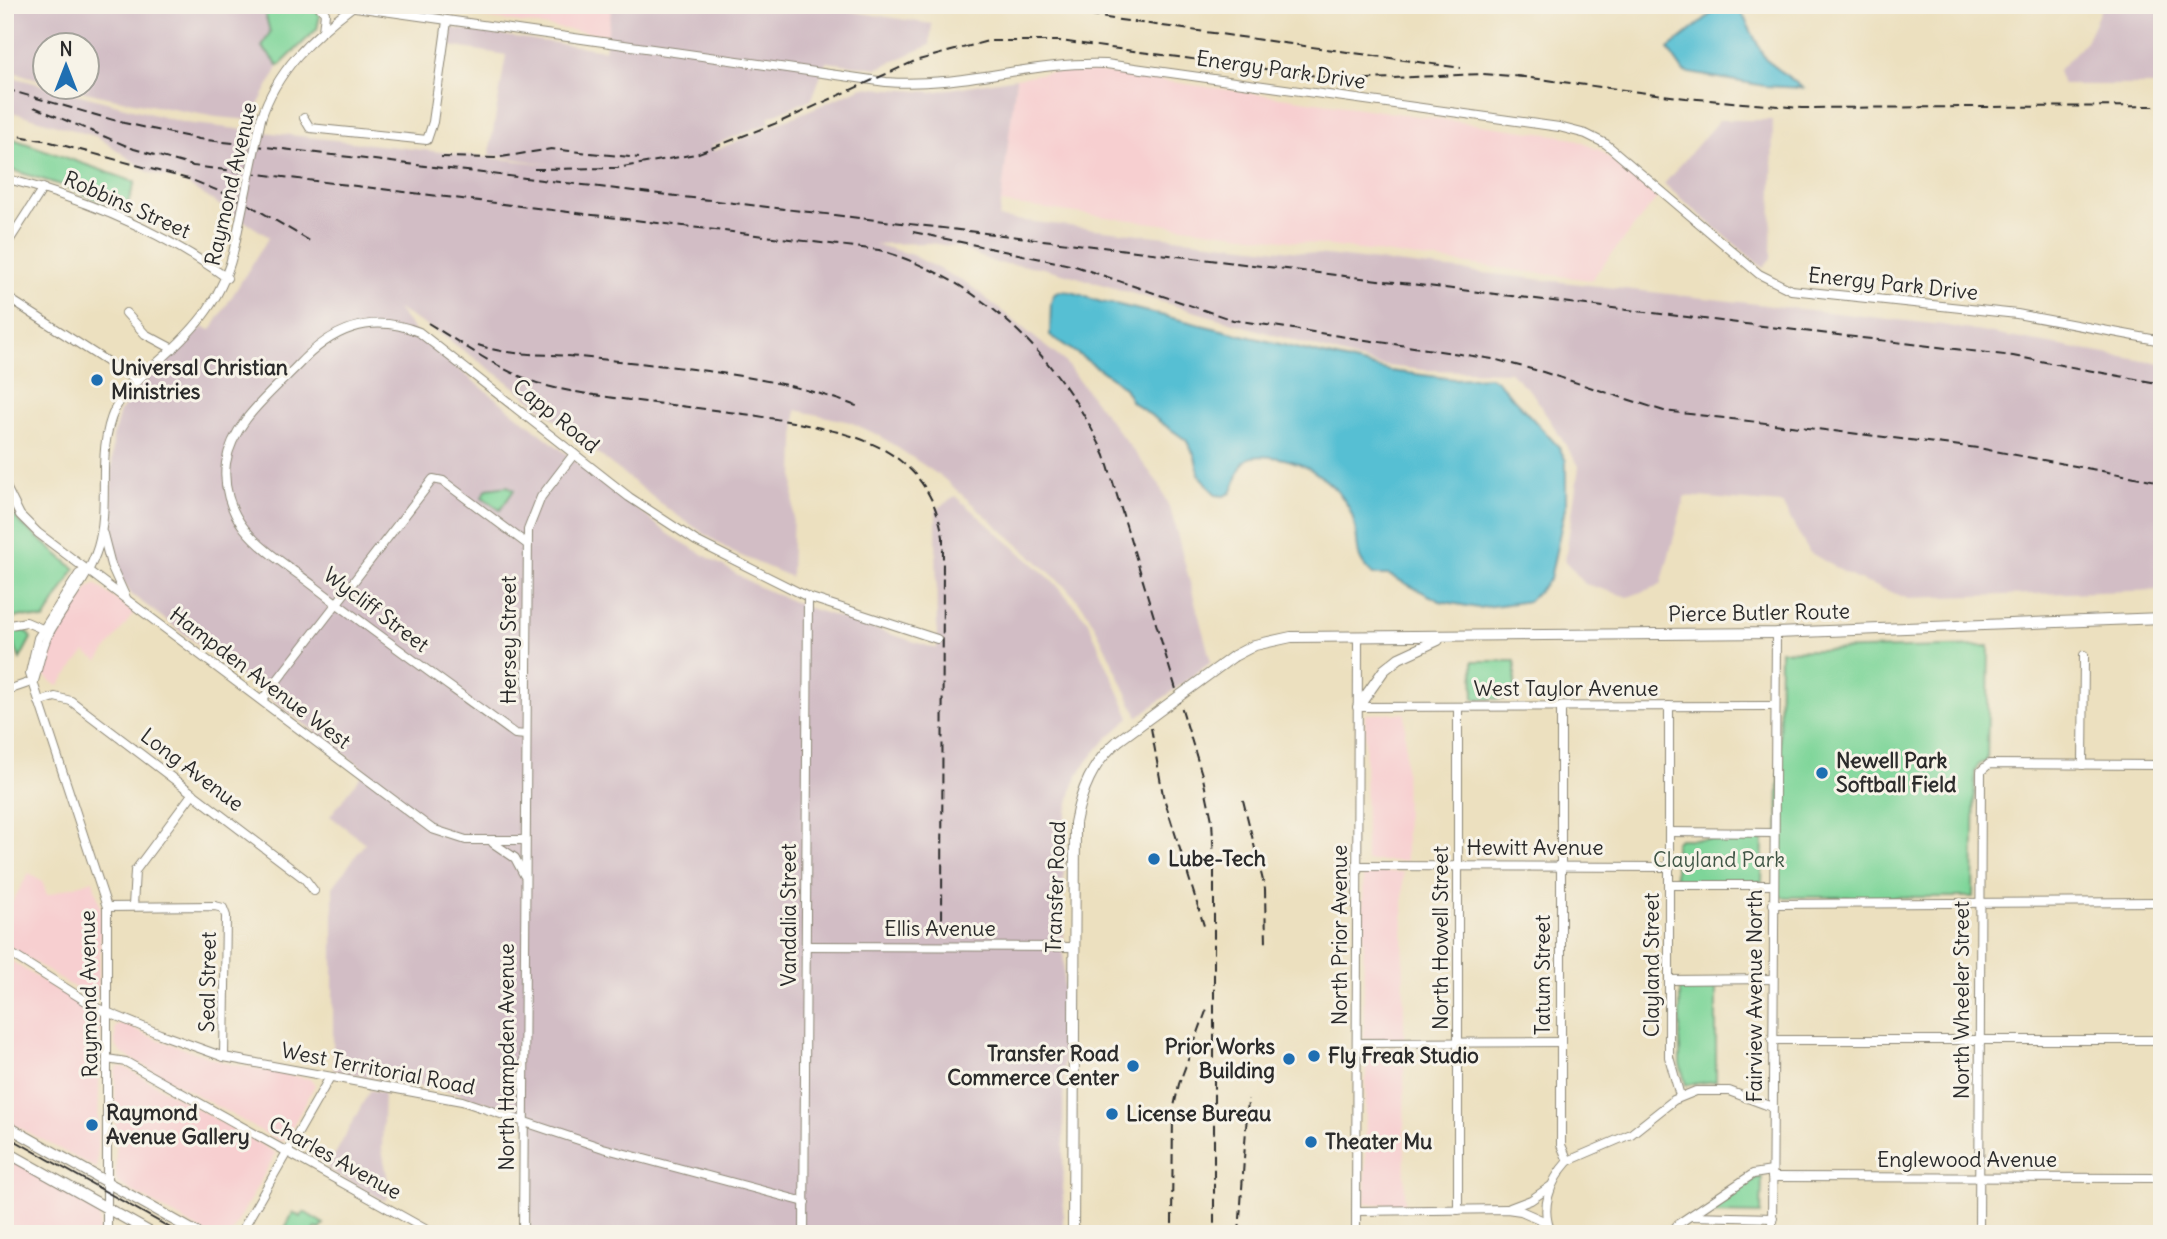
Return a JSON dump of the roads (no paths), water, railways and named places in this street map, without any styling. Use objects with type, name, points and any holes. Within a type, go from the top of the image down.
[{"type":"main road","name":"Pierce Butler Route","points":[[1357,637],[1776,633],[2162,618]]},
{"type":"main road","name":"Transfer Road","points":[[1073,1234],[1074,839],[1078,808],[1095,766],[1118,741],[1234,656],[1255,645],[1279,638],[1357,637]]},
{"type":"main road","points":[[1358,707],[1384,670],[1399,658],[1444,638]]},
{"type":"main road","points":[[5,1125],[199,1234]]},
{"type":"main road","points":[[5,1151],[153,1234]]},
{"type":"street","points":[[318,5],[325,13],[323,31]]},
{"type":"street","name":"Energy Park Drive","points":[[341,5],[905,84],[959,82],[1053,65],[1106,64],[1569,129],[1606,144],[1759,274],[1791,290],[2017,314],[2162,341]]},
{"type":"street","points":[[381,5],[389,12]]},
{"type":"street","name":"Raymond Avenue","points":[[107,1234],[107,907],[34,681],[46,631],[88,569],[99,544],[109,428],[116,407],[137,381],[194,330],[227,278],[261,119],[270,95],[285,70],[323,31],[354,6]]},
{"type":"street","points":[[304,118],[310,128],[427,140],[433,122],[447,21]]},
{"type":"street","name":"Robbins Street","points":[[5,178],[43,188],[184,248],[227,278]]},
{"type":"street","points":[[5,247],[43,188]]},
{"type":"street","points":[[5,296],[137,381]]},
{"type":"street","points":[[126,313],[145,334],[173,349]]},
{"type":"street","name":"Capp Road","points":[[227,491],[228,453],[243,422],[317,345],[339,331],[363,324],[396,324],[430,338],[574,454],[679,531],[746,568],[808,597],[937,639]]},
{"type":"street","name":"Hersey Street","points":[[525,840],[527,544],[530,519],[541,497],[574,454]]},
{"type":"street","points":[[262,700],[335,602],[433,479],[443,481],[527,544]]},
{"type":"street","name":"Hampden Avenue West","points":[[5,485],[13,503],[28,524],[432,829],[453,837],[525,840]]},
{"type":"street","name":"Wycliff Street","points":[[227,491],[238,520],[254,540],[515,734],[526,735]]},
{"type":"street","points":[[102,526],[111,565],[128,600]]},
{"type":"street","name":"Vandalia Street","points":[[804,1234],[808,597]]},
{"type":"street","points":[[5,626],[26,622],[46,631]]},
{"type":"street","name":"Fairview Avenue North","points":[[1772,1234],[1772,886],[1776,633]]},
{"type":"street","name":"North Prior Avenue","points":[[1356,1234],[1357,637]]},
{"type":"street","points":[[2084,655],[2083,765],[2162,765]]},
{"type":"street","points":[[5,691],[34,681]]},
{"type":"street","name":"Long Avenue","points":[[39,702],[55,697],[71,702],[305,878],[314,891]]},
{"type":"street","name":"Clayland Street","points":[[1669,706],[1669,1057],[1680,1096]]},
{"type":"street","name":"West Taylor Avenue","points":[[1358,707],[1775,706]]},
{"type":"street","name":"Tatum Street","points":[[1560,707],[1561,1145],[1568,1161]]},
{"type":"street","name":"North Howell Street","points":[[1458,708],[1458,1210]]},
{"type":"street","name":"North Wheeler Street","points":[[1979,1234],[1982,768],[1989,764],[2083,765]]},
{"type":"street","points":[[107,907],[134,906],[135,871],[193,793]]},
{"type":"street","points":[[1669,832],[1773,833]]},
{"type":"street","points":[[487,840],[502,846],[515,858],[526,880]]},
{"type":"street","name":"North Hampden Avenue","points":[[523,1234],[525,840]]},
{"type":"street","name":"Hewitt Avenue","points":[[1358,866],[1670,867]]},
{"type":"street","points":[[1669,885],[1772,886]]},
{"type":"street","points":[[1773,904],[2162,902]]},
{"type":"street","name":"Seal Street","points":[[134,906],[223,908],[226,915],[225,1057]]},
{"type":"street","name":"Ellis Avenue","points":[[806,946],[1073,947]]},
{"type":"street","name":"West Territorial Road","points":[[5,950],[108,1013],[225,1057],[462,1101],[593,1145],[805,1202]]},
{"type":"street","points":[[1669,980],[1773,979]]},
{"type":"street","points":[[1772,1040],[2162,1040]]},
{"type":"street","points":[[1357,1043],[1561,1042]]},
{"type":"street","name":"Charles Avenue","points":[[107,1059],[125,1062],[434,1234]]},
{"type":"street","points":[[240,1234],[330,1076]]},
{"type":"street","points":[[1507,1209],[1531,1200],[1551,1186],[1568,1161],[1631,1134],[1680,1096],[1717,1088],[1772,1107]]},
{"type":"street","name":"Englewood Avenue","points":[[1670,1234],[1691,1216],[1753,1174],[2162,1178]]},
{"type":"street","points":[[1551,1186],[1546,1222],[1552,1234]]},
{"type":"street","points":[[1356,1211],[1507,1209],[1521,1211],[1546,1222]]},
{"type":"street","points":[[1691,1216],[1773,1218]]},
{"type":"water","points":[[1722,5],[1738,5],[1765,59],[1803,88],[1765,86],[1684,72],[1668,49]]},
{"type":"water","points":[[1061,291],[1390,371],[1454,379],[1489,377],[1496,380],[1559,447],[1566,461],[1566,504],[1550,579],[1529,601],[1478,608],[1440,601],[1389,575],[1373,575],[1362,563],[1355,526],[1345,502],[1327,481],[1291,461],[1265,456],[1249,458],[1241,467],[1231,493],[1216,495],[1199,474],[1195,456],[1186,440],[1132,402],[1124,388],[1111,377],[1050,335],[1051,302],[1054,294]]},
{"type":"tram line","points":[[5,1135],[181,1234]]},
{"type":"railway","points":[[1014,5],[1461,68]]},
{"type":"railway","points":[[534,169],[617,168],[696,154],[782,121],[915,61],[988,41],[1060,41],[1346,80],[1482,74],[1526,77]]},
{"type":"railway","points":[[1516,76],[1686,98],[1801,108],[2162,106]]},
{"type":"railway","points":[[5,89],[124,123],[199,139],[2013,356],[2162,384]]},
{"type":"railway","points":[[34,107],[134,149],[193,166],[879,250],[917,263],[952,281],[985,303],[1014,328],[1042,356],[1066,387],[1105,456],[1203,778],[1212,820],[1214,861],[1214,1234]]},
{"type":"railway","points":[[5,134],[43,140],[192,180],[243,201],[313,243]]},
{"type":"railway","points":[[441,157],[495,158],[551,149],[639,158]]},
{"type":"railway","points":[[913,232],[1075,266],[1233,320],[1493,359],[1543,372],[1664,411],[1978,448],[2162,482]]},
{"type":"railway","points":[[428,323],[489,361],[538,383],[586,394],[744,414],[833,431],[882,449],[904,464],[919,479],[935,507],[943,537],[942,933]]},
{"type":"railway","points":[[478,345],[515,353],[579,357],[721,373],[791,386],[859,407]]},
{"type":"railway","points":[[1151,728],[1163,795],[1205,929]]},
{"type":"railway","points":[[1243,800],[1265,889],[1266,946]]},
{"type":"railway","points":[[1172,1224],[1173,1111],[1179,1084],[1208,1006]]},
{"type":"railway","points":[[1239,1234],[1248,1099]]},
{"type":"place","name":"Universal Christian Ministries","points":[[97,380]]},
{"type":"place","name":"Newell Park Softball Field","points":[[1822,773]]},
{"type":"place","name":"Lube-Tech","points":[[1154,859]]},
{"type":"place","name":"Fly Freak Studio","points":[[1314,1056]]},
{"type":"place","name":"Prior Works Building","points":[[1289,1059]]},
{"type":"place","name":"Transfer Road Commerce Center","points":[[1133,1066]]},
{"type":"place","name":"License Bureau","points":[[1112,1114]]},
{"type":"place","name":"Raymond Avenue Gallery","points":[[92,1125]]},
{"type":"place","name":"Theater Mu","points":[[1311,1142]]},
{"type":"park label","name":"Clayland Park","points":[[1719,860]]}]
